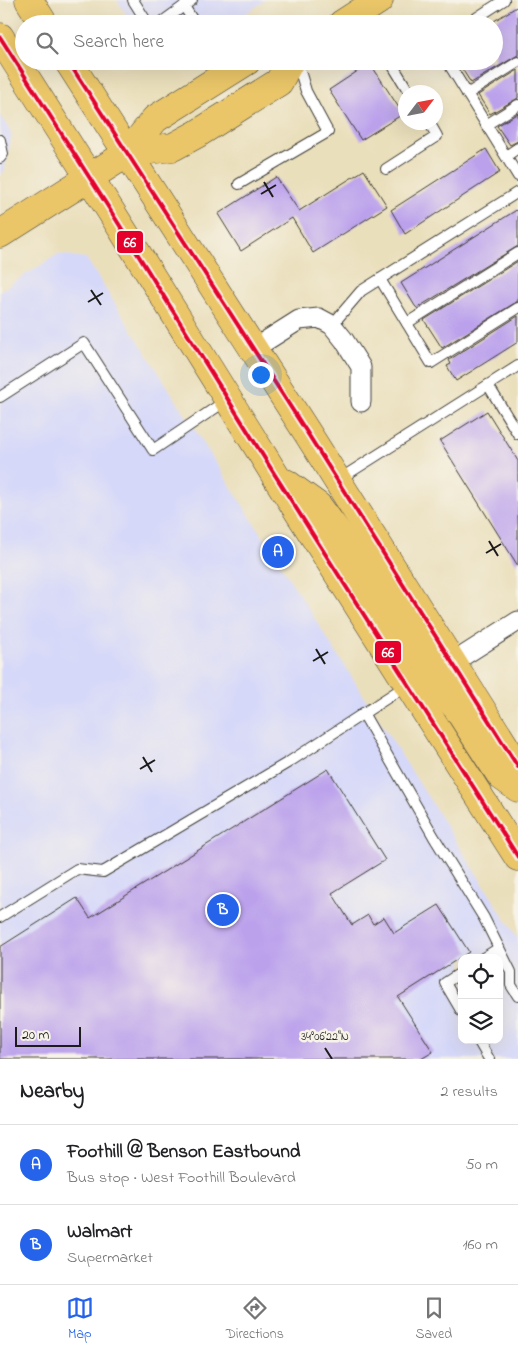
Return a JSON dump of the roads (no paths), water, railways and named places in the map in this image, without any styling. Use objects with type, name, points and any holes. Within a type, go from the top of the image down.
[{"type":"main road","points":[[29,0],[38,15]]},
{"type":"main road","points":[[0,37],[15,60]]},
{"type":"main road","points":[[21,70],[275,475],[518,857]]},
{"type":"main road","points":[[74,70],[254,349],[518,767]]},
{"type":"main road","points":[[0,234],[128,153],[155,119],[228,70]]},
{"type":"main road","points":[[128,153],[173,147],[279,82],[285,70]]},
{"type":"main road","points":[[275,475],[318,506],[356,557],[426,662],[441,666],[452,663]]},
{"type":"main road","points":[[408,684],[423,681],[435,683],[457,708],[502,776],[518,788]]},
{"type":"street","points":[[254,349],[299,320],[318,318],[332,325],[361,367],[361,402]]},
{"type":"street","points":[[452,663],[518,621]]},
{"type":"lane","points":[[133,0],[142,15]]},
{"type":"lane","points":[[481,15],[504,0]]},
{"type":"lane","points":[[171,15],[188,3],[192,15]]},
{"type":"lane","points":[[467,94],[518,62]]},
{"type":"lane","points":[[239,184],[328,132],[306,92],[300,70]]},
{"type":"lane","points":[[396,70],[405,85]]},
{"type":"lane","points":[[452,70],[518,176]]},
{"type":"lane","points":[[486,125],[518,105]]},
{"type":"lane","points":[[386,169],[437,136],[433,130]]},
{"type":"lane","points":[[0,140],[3,154],[0,158]]},
{"type":"lane","points":[[506,156],[518,148]]},
{"type":"lane","points":[[332,325],[361,291],[518,192]]},
{"type":"lane","points":[[407,323],[518,253]]},
{"type":"lane","points":[[380,279],[431,363],[518,308]]},
{"type":"lane","points":[[0,397],[84,343],[153,450],[228,400]]},
{"type":"lane","points":[[337,480],[518,366]]},
{"type":"lane","points":[[488,386],[518,434]]},
{"type":"lane","points":[[0,917],[77,870],[103,872],[289,762],[408,684]]},
{"type":"lane","points":[[363,713],[434,837],[484,918],[511,972],[511,985],[518,996]]},
{"type":"lane","points":[[489,954],[499,948]]},
{"type":"lane","points":[[458,975],[445,983],[458,1005]]},
{"type":"lane","points":[[480,1044],[489,1059]]},
{"type":"place","name":"Foothill @ Benson Eastbound","points":[[278,552]]},
{"type":"place","name":"Walmart","points":[[223,910]]}]
